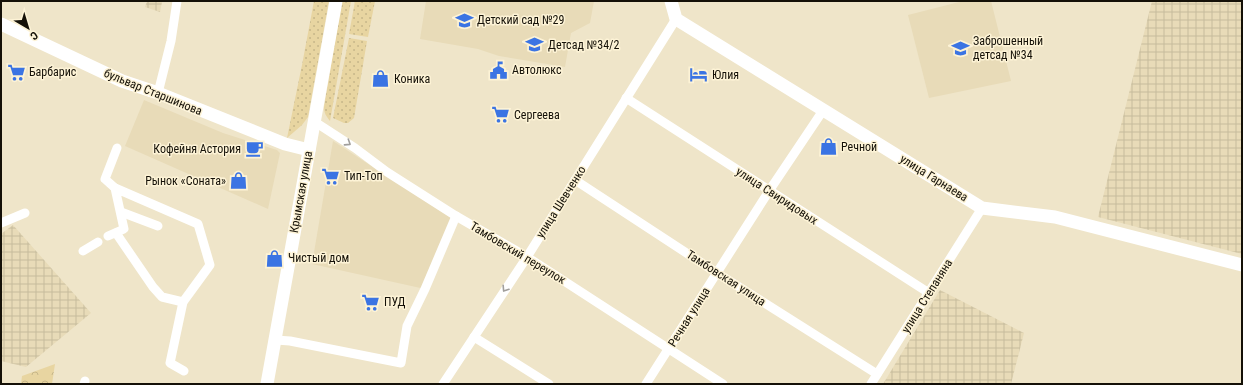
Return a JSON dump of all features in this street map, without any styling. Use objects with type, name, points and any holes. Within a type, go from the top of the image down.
[{"type":"street","points":[[158,93],[171,42],[177,1]]},
{"type":"street","name":"Крымская улица","points":[[268,384],[336,1]]},
{"type":"street","points":[[671,1],[676,19]]},
{"type":"street","name":"улица Шевченко","points":[[443,384],[527,256],[676,19]]},
{"type":"street","name":"улица Гарнаева","points":[[676,19],[982,208],[1055,218],[1242,265]]},
{"type":"street","name":"бульвар Старшинова","points":[[1,24],[122,81],[158,93],[285,144],[309,150]]},
{"type":"street","name":"улица Свиридовых","points":[[626,98],[929,293]]},
{"type":"street","name":"Речная улица","points":[[646,384],[769,191],[824,110]]},
{"type":"street","name":"Тамбовский переулок","points":[[315,122],[355,148],[387,172],[456,216],[527,256],[723,384]]},
{"type":"street","points":[[117,148],[105,179],[115,188],[198,224],[210,265],[183,302],[170,363],[184,372]]},
{"type":"street","name":"Тамбовская улица","points":[[575,180],[717,273],[877,374]]},
{"type":"street","points":[[115,188],[124,229],[112,235],[162,297],[183,302]]},
{"type":"street","name":"улица Степаняна","points":[[871,384],[982,208]]},
{"type":"street","points":[[121,212],[158,226]]},
{"type":"street","points":[[1,223],[25,213]]},
{"type":"street","points":[[276,340],[401,362],[407,326],[456,216]]},
{"type":"street","points":[[83,251],[98,242]]},
{"type":"street","points":[[474,337],[549,384]]},
{"type":"shaded area","points":[[147,1],[166,1],[162,2],[160,12],[145,7]]},
{"type":"shaded area","points":[[426,1],[594,1],[590,23],[571,33],[565,67],[499,56],[478,49],[420,39]]},
{"type":"shaded area","name":"Заброшенный детсад №34","points":[[963,1],[991,1],[1011,81],[929,98],[908,15]]},
{"type":"shaded area","points":[[1152,1],[1242,1],[1242,254],[1098,217]]},
{"type":"shaded area","name":"Рынок «Соната»","points":[[144,100],[223,133],[277,150],[280,153],[268,209],[125,146]]},
{"type":"shaded area","points":[[333,141],[451,218],[425,289],[312,264]]},
{"type":"shaded area","points":[[13,225],[91,313],[26,367],[1,361],[1,234]]},
{"type":"shaded area","points":[[940,290],[1024,333],[1011,384],[883,384]]},
{"type":"green space","points":[[314,1],[329,1],[308,117],[302,125],[287,138],[302,65]]},
{"type":"green space","points":[[342,1],[351,1],[330,121],[324,111],[324,107]]},
{"type":"green space","points":[[355,1],[375,1],[368,37],[349,34]]},
{"type":"green space","points":[[349,38],[367,41],[354,118],[348,123],[344,123],[333,118]]},
{"type":"green space","points":[[55,364],[52,384],[21,384],[22,376]]},
{"type":"place","name":"Детский сад №29","points":[[464,20]]},
{"type":"place","name":"Детсад №34/2","points":[[535,45]]},
{"type":"place","name":"Заброшенный детсад №34","points":[[960,48]]},
{"type":"place","name":"Автолюкс","points":[[499,70]]},
{"type":"place","name":"Барбарис","points":[[16,72]]},
{"type":"place","name":"Юлия","points":[[699,75]]},
{"type":"place","name":"Коника","points":[[381,79]]},
{"type":"place","name":"Сергеева","points":[[501,115]]},
{"type":"place","name":"Речной","points":[[828,147]]},
{"type":"place","name":"Кофейня Астория","points":[[254,149]]},
{"type":"place","name":"Тип-Топ","points":[[331,176]]},
{"type":"place","name":"Рынок «Соната»","points":[[239,181]]},
{"type":"place","name":"Чистый дом","points":[[275,258]]},
{"type":"place","name":"ПУД","points":[[371,302]]}]
